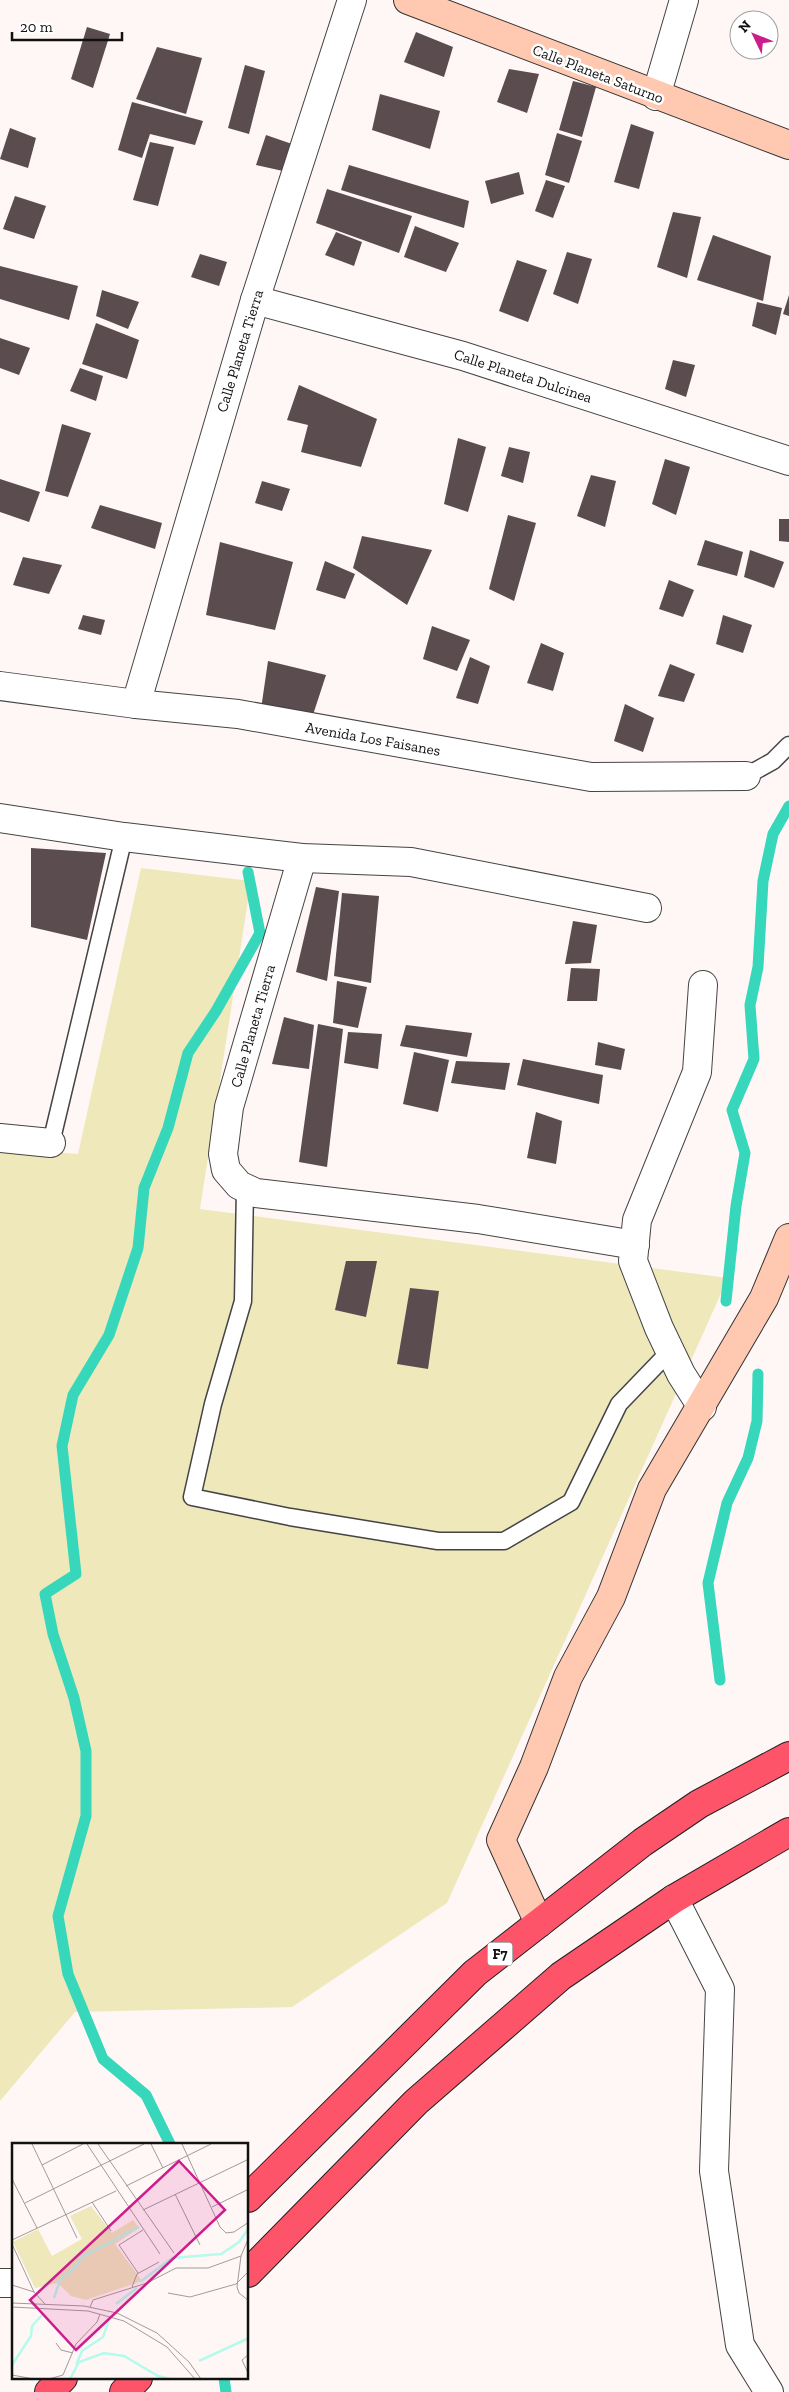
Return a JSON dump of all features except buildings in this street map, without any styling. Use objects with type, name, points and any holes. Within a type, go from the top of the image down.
[{"type":"highway","name":"F7","points":[[249,2197],[475,1973],[643,1842],[699,1804],[789,1756]]},
{"type":"highway","points":[[249,2272],[424,2096],[561,1976],[674,1899],[789,1832]]},
{"type":"highway","points":[[49,2392],[61,2380]]},
{"type":"highway","points":[[124,2392],[136,2380]]},
{"type":"street","name":"Calle Planeta Tierra","points":[[136,704],[255,300],[352,0]]},
{"type":"street","name":"Calle Planeta Saturno","points":[[408,0],[656,96],[789,145]]},
{"type":"street","points":[[656,96],[684,0]]},
{"type":"street","name":"Calle Planeta Dulcinea","points":[[255,300],[463,356],[789,461]]},
{"type":"street","name":"Avenida Los Faisanes","points":[[0,686],[136,704],[238,714],[592,777],[746,776]]},
{"type":"street","points":[[0,818],[124,837],[302,858],[412,862],[648,908]]},
{"type":"street","name":"Calle Planeta Tierra","points":[[245,1188],[239,1185],[226,1170],[223,1154],[229,1107],[302,858]]},
{"type":"street","points":[[702,1407],[680,1374],[633,1261],[637,1220],[697,1072],[703,985]]},
{"type":"street","points":[[0,1138],[51,1143]]},
{"type":"street","points":[[245,1188],[256,1193],[478,1218],[635,1245]]},
{"type":"street","points":[[540,1923],[501,1840],[534,1767],[568,1677],[611,1597],[652,1488],[702,1407],[764,1298],[789,1238]]},
{"type":"street","points":[[674,1899],[720,1989],[714,2171],[740,2345],[769,2392]]},
{"type":"lane","points":[[746,776],[773,761],[789,745]]},
{"type":"lane","points":[[51,1143],[124,837]]},
{"type":"lane","points":[[245,1188],[244,1302],[213,1404],[192,1497],[290,1517],[438,1541],[504,1541],[571,1502],[619,1404],[670,1351]]},
{"type":"shaded area","points":[[141,868],[251,881],[200,1209],[728,1278],[447,1903],[292,2007],[75,2012],[0,2101],[0,1148],[78,1154]]},
{"type":"waterway","points":[[726,1301],[736,1206],[745,1153],[732,1110],[754,1059],[750,1005],[758,967],[763,881],[773,834],[789,806]]},
{"type":"waterway","points":[[170,2143],[146,2095],[103,2059],[68,1974],[58,1916],[86,1816],[86,1751],[74,1698],[53,1634],[45,1594],[76,1574],[62,1446],[73,1395],[109,1335],[138,1248],[144,1188],[168,1128],[188,1053],[216,1011],[260,933],[248,872]]},
{"type":"waterway","points":[[720,1680],[708,1583],[727,1503],[748,1458],[757,1421],[758,1374]]},
{"type":"waterway","points":[[224,2380],[226,2392]]}]
